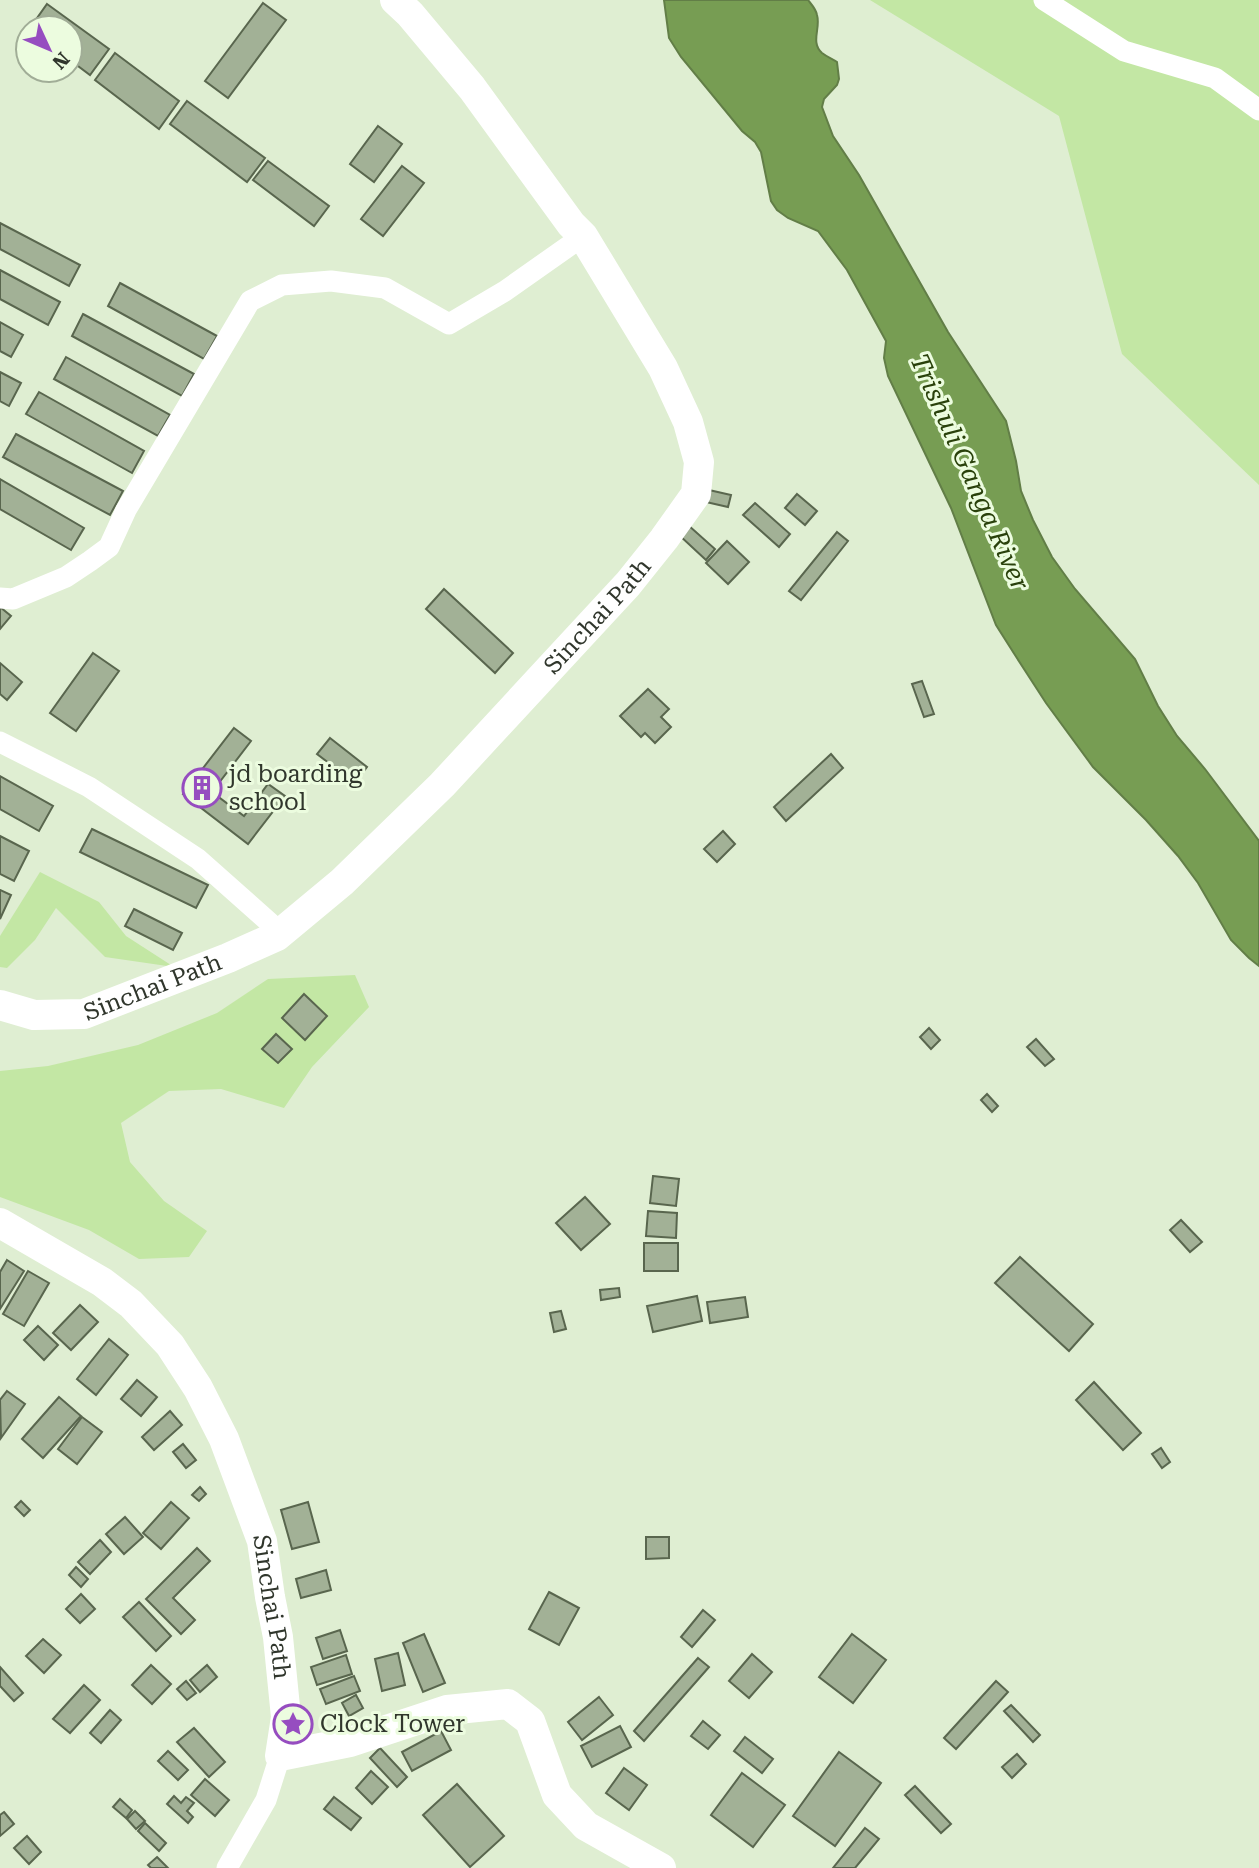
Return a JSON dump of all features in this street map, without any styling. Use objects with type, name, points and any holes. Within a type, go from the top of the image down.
[{"type":"street","name":"Sinchai Path","points":[[0,1005],[34,1015],[84,1014],[277,936],[342,882],[442,785],[628,584],[696,494],[699,462],[688,422],[663,368],[583,236],[570,224],[472,88],[395,0]]},
{"type":"street","points":[[1044,0],[1124,51],[1215,78],[1259,110]]},
{"type":"street","points":[[0,598],[13,599],[66,576],[108,547],[126,510],[250,301],[282,285],[331,281],[385,288],[449,324],[505,291],[583,236]]},
{"type":"street","points":[[0,742],[89,787],[198,859],[270,923],[277,936]]},
{"type":"street","name":"Sinchai Path","points":[[0,1223],[102,1282],[131,1304],[170,1345],[198,1388],[224,1439],[262,1541],[278,1637],[286,1717],[279,1756]]},
{"type":"street","points":[[227,1868],[266,1800],[279,1756],[349,1742],[447,1710],[509,1703],[530,1721],[557,1795],[586,1826],[661,1868]]},
{"type":"shaded area","points":[[870,0],[1259,0],[1259,485],[1122,354],[1059,116]]},
{"type":"shaded area","points":[[40,872],[99,902],[126,936],[174,967],[105,957],[56,908],[35,940],[7,968],[0,967],[0,936]]},
{"type":"shaded area","points":[[355,975],[369,1007],[312,1067],[284,1108],[221,1089],[169,1091],[121,1123],[130,1162],[164,1201],[207,1231],[189,1257],[139,1259],[89,1230],[0,1197],[0,1071],[48,1066],[138,1045],[217,1013],[268,979]]},
{"type":"water","name":"Trishuli Ganga River","points":[[664,0],[808,0],[815,9],[819,49],[837,62],[837,85],[824,99],[822,107],[833,136],[859,175],[948,332],[1006,421],[1021,491],[1052,557],[1075,589],[1135,659],[1158,706],[1177,736],[1259,841],[1259,966],[1231,940],[1198,883],[1178,856],[1093,767],[1046,703],[996,625],[951,508],[888,376],[884,358],[886,341],[847,270],[818,231],[788,218],[777,210],[771,201],[761,152],[681,57],[669,38]]},
{"type":"building","points":[[263,3],[286,20],[228,98],[205,81]]},
{"type":"building","points":[[47,4],[61,14],[40,14]]},
{"type":"building","points":[[84,31],[109,49],[90,75],[84,70]]},
{"type":"building","points":[[115,53],[179,101],[159,129],[95,80]]},
{"type":"building","points":[[187,101],[265,158],[247,182],[170,124]]},
{"type":"building","points":[[378,126],[402,144],[374,182],[350,164]]},
{"type":"building","points":[[268,161],[329,206],[314,226],[253,180]]},
{"type":"building","points":[[402,166],[424,183],[383,236],[361,219]]},
{"type":"building","points":[[0,223],[80,265],[69,286],[0,249]]},
{"type":"building","points":[[0,270],[60,302],[48,325],[0,299]]},
{"type":"building","points":[[120,283],[217,336],[204,359],[108,306]]},
{"type":"building","points":[[83,314],[194,374],[182,396],[72,336]]},
{"type":"building","points":[[0,322],[23,335],[11,357],[0,351]]},
{"type":"building","points":[[66,357],[170,415],[158,436],[54,379]]},
{"type":"building","points":[[0,372],[21,383],[9,406],[0,401]]},
{"type":"building","points":[[39,392],[144,451],[132,473],[26,414]]},
{"type":"building","points":[[16,434],[123,491],[110,515],[3,457]]},
{"type":"building","points":[[0,479],[84,528],[71,550],[0,509]]},
{"type":"building","points":[[709,490],[731,495],[728,507],[706,502]]},
{"type":"building","points":[[797,494],[817,511],[805,525],[785,508]]},
{"type":"building","points":[[755,503],[790,534],[779,547],[743,515]]},
{"type":"building","points":[[688,525],[715,549],[706,560],[679,535]]},
{"type":"building","points":[[837,532],[848,541],[801,600],[789,591]]},
{"type":"building","points":[[727,541],[749,562],[728,584],[706,563]]},
{"type":"building","points":[[444,589],[513,653],[495,673],[426,609]]},
{"type":"building","points":[[0,607],[11,616],[0,629]]},
{"type":"building","points":[[93,653],[119,671],[76,731],[50,713]]},
{"type":"building","points":[[0,663],[22,682],[7,700],[0,694]]},
{"type":"building","points":[[922,681],[934,714],[924,717],[912,684]]},
{"type":"building","points":[[648,689],[669,709],[661,717],[671,727],[655,743],[645,733],[641,737],[620,716]]},
{"type":"building","name":"jd boarding school","points":[[234,728],[251,741],[212,792],[244,816],[268,784],[285,796],[248,844],[183,794]]},
{"type":"building","points":[[330,738],[367,767],[355,783],[317,754]]},
{"type":"building","points":[[831,754],[843,768],[786,821],[774,807]]},
{"type":"building","points":[[0,776],[53,806],[39,831],[0,809]]},
{"type":"building","points":[[92,829],[208,885],[196,908],[80,852]]},
{"type":"building","points":[[723,831],[735,844],[717,862],[704,849]]},
{"type":"building","points":[[0,836],[29,851],[14,881],[0,874]]},
{"type":"building","points":[[0,890],[11,895],[0,919]]},
{"type":"building","points":[[134,909],[182,933],[173,950],[125,926]]},
{"type":"building","points":[[304,994],[327,1016],[305,1040],[282,1018]]},
{"type":"building","points":[[929,1028],[940,1040],[931,1049],[920,1037]]},
{"type":"building","points":[[276,1034],[292,1049],[278,1063],[262,1049]]},
{"type":"building","points":[[1036,1039],[1054,1059],[1045,1066],[1027,1047]]},
{"type":"building","points":[[987,1094],[998,1106],[992,1112],[981,1100]]},
{"type":"building","points":[[653,1176],[679,1179],[676,1206],[650,1203]]},
{"type":"building","points":[[585,1197],[610,1224],[581,1250],[556,1223]]},
{"type":"building","points":[[648,1211],[677,1213],[676,1238],[646,1236]]},
{"type":"building","points":[[1181,1220],[1202,1242],[1190,1252],[1170,1230]]},
{"type":"building","points":[[644,1243],[678,1243],[678,1271],[644,1271]]},
{"type":"building","points":[[1020,1257],[1093,1324],[1069,1351],[995,1283]]},
{"type":"building","points":[[7,1260],[24,1271],[0,1309],[0,1272]]},
{"type":"building","points":[[28,1271],[49,1283],[24,1326],[3,1314]]},
{"type":"building","points":[[619,1288],[620,1297],[601,1300],[600,1290]]},
{"type":"building","points":[[697,1296],[702,1321],[653,1332],[647,1306]]},
{"type":"building","points":[[745,1297],[748,1317],[710,1323],[707,1302]]},
{"type":"building","points":[[80,1305],[98,1322],[71,1350],[53,1333]]},
{"type":"building","points":[[561,1311],[566,1329],[554,1332],[550,1313]]},
{"type":"building","points":[[38,1326],[58,1345],[44,1360],[24,1340]]},
{"type":"building","points":[[109,1339],[128,1355],[96,1395],[77,1379]]},
{"type":"building","points":[[137,1380],[157,1397],[141,1416],[121,1399]]},
{"type":"building","points":[[1094,1382],[1141,1433],[1123,1450],[1076,1400]]},
{"type":"building","points":[[7,1391],[25,1404],[1,1438],[0,1400]]},
{"type":"building","points":[[59,1397],[81,1416],[43,1458],[22,1439]]},
{"type":"building","points":[[170,1411],[182,1425],[154,1450],[142,1437]]},
{"type":"building","points":[[82,1417],[102,1432],[77,1464],[58,1449]]},
{"type":"building","points":[[183,1444],[196,1460],[186,1468],[173,1452]]},
{"type":"building","points":[[1161,1448],[1170,1462],[1162,1468],[1152,1454]]},
{"type":"building","points":[[200,1487],[206,1494],[199,1501],[192,1495]]},
{"type":"building","points":[[21,1501],[30,1510],[24,1516],[15,1507]]},
{"type":"building","points":[[171,1502],[189,1518],[161,1549],[143,1533]]},
{"type":"building","points":[[308,1502],[319,1542],[292,1549],[281,1510]]},
{"type":"building","points":[[125,1517],[143,1537],[124,1554],[106,1534]]},
{"type":"building","points":[[646,1537],[669,1537],[669,1558],[646,1559]]},
{"type":"building","points":[[100,1540],[111,1552],[90,1574],[78,1562]]},
{"type":"building","points":[[197,1548],[210,1561],[173,1598],[195,1620],[181,1634],[146,1599]]},
{"type":"building","points":[[76,1567],[88,1579],[81,1587],[69,1575]]},
{"type":"building","points":[[326,1570],[331,1590],[301,1598],[296,1579]]},
{"type":"building","points":[[549,1592],[579,1608],[559,1645],[529,1629]]},
{"type":"building","points":[[81,1594],[95,1609],[80,1623],[66,1609]]},
{"type":"building","points":[[139,1602],[171,1636],[156,1651],[123,1617]]},
{"type":"building","points":[[703,1610],[715,1620],[692,1647],[681,1637]]},
{"type":"building","points":[[340,1630],[347,1651],[323,1659],[316,1638]]},
{"type":"building","points":[[424,1634],[445,1683],[423,1692],[403,1643]]},
{"type":"building","points":[[852,1634],[886,1660],[853,1703],[819,1677]]},
{"type":"building","points":[[43,1639],[61,1655],[44,1673],[26,1656]]},
{"type":"building","points":[[398,1653],[405,1685],[382,1691],[375,1659]]},
{"type":"building","points":[[752,1654],[772,1672],[749,1698],[729,1681]]},
{"type":"building","points":[[346,1655],[352,1674],[317,1685],[311,1667]]},
{"type":"building","points":[[698,1658],[709,1667],[644,1741],[634,1731]]},
{"type":"building","points":[[151,1665],[171,1684],[152,1704],[132,1685]]},
{"type":"building","points":[[207,1665],[217,1677],[200,1692],[190,1680]]},
{"type":"building","points":[[0,1667],[23,1693],[14,1701],[0,1686]]},
{"type":"building","points":[[354,1676],[360,1691],[326,1704],[320,1689]]},
{"type":"building","points":[[186,1681],[196,1693],[187,1700],[177,1689]]},
{"type":"building","points":[[996,1681],[1008,1692],[956,1749],[944,1738]]},
{"type":"building","points":[[84,1685],[100,1700],[70,1733],[53,1719]]},
{"type":"building","points":[[356,1695],[363,1708],[349,1716],[342,1703]]},
{"type":"building","points":[[599,1697],[613,1715],[582,1740],[568,1722]]},
{"type":"building","points":[[1011,1705],[1040,1735],[1033,1742],[1004,1711]]},
{"type":"building","points":[[110,1710],[121,1720],[101,1743],[90,1733]]},
{"type":"building","points":[[703,1721],[720,1735],[708,1749],[691,1736]]},
{"type":"building","points":[[620,1726],[631,1747],[592,1767],[581,1746]]},
{"type":"building","points":[[194,1728],[225,1762],[209,1777],[177,1742]]},
{"type":"building","points":[[441,1731],[451,1750],[412,1771],[402,1752]]},
{"type":"building","points":[[745,1737],[773,1759],[762,1773],[734,1751]]},
{"type":"building","points":[[380,1748],[407,1777],[397,1787],[370,1758]]},
{"type":"building","points":[[168,1751],[188,1770],[178,1780],[158,1761]]},
{"type":"building","points":[[839,1752],[881,1783],[835,1846],[793,1816]]},
{"type":"building","points":[[1017,1754],[1026,1764],[1012,1778],[1002,1767]]},
{"type":"building","points":[[624,1768],[647,1785],[629,1810],[606,1793]]},
{"type":"building","points":[[371,1771],[388,1787],[372,1804],[356,1788]]},
{"type":"building","points":[[742,1773],[785,1805],[753,1847],[711,1815]]},
{"type":"building","points":[[205,1779],[229,1800],[215,1816],[191,1795]]},
{"type":"building","points":[[457,1784],[504,1836],[470,1867],[423,1815]]},
{"type":"building","points":[[915,1786],[951,1824],[941,1833],[905,1795]]},
{"type":"building","points":[[174,1796],[181,1803],[186,1797],[194,1803],[187,1811],[193,1817],[188,1823],[167,1804]]},
{"type":"building","points":[[334,1797],[361,1818],[351,1830],[324,1809]]},
{"type":"building","points":[[120,1799],[132,1810],[126,1818],[113,1807]]},
{"type":"building","points":[[135,1811],[145,1821],[136,1829],[127,1819]]},
{"type":"building","points":[[4,1812],[14,1824],[0,1836],[0,1815]]},
{"type":"building","points":[[145,1823],[166,1843],[159,1851],[138,1831]]},
{"type":"building","points":[[865,1828],[879,1839],[855,1868],[833,1868]]},
{"type":"building","points":[[27,1836],[41,1852],[29,1864],[14,1848]]},
{"type":"building","points":[[157,1857],[168,1868],[151,1868],[148,1865]]},
{"type":"place","name":"jd boarding school","points":[[202,788]]},
{"type":"place","name":"Clock Tower","points":[[293,1724]]}]
